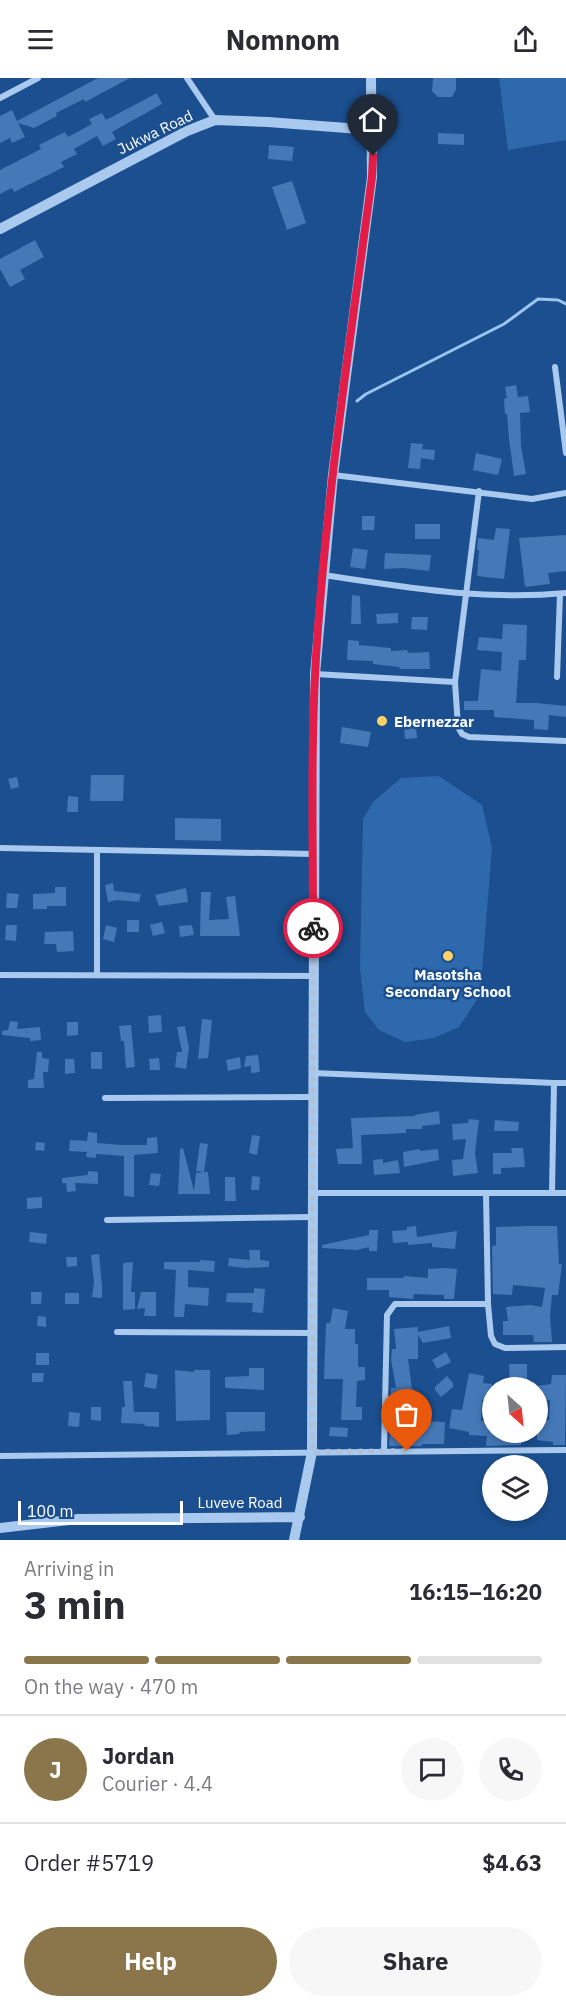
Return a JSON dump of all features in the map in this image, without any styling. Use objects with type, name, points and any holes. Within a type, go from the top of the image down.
[{"type":"street","points":[[0,98],[38,78]]},
{"type":"street","points":[[187,78],[215,120]]},
{"type":"street","points":[[294,1540],[312,1452],[315,674],[322,575],[333,475],[372,177],[371,78]]},
{"type":"street","name":"Jukwa Road","points":[[0,229],[187,131],[215,120],[373,130]]},
{"type":"street","points":[[555,367],[566,453]]},
{"type":"street","points":[[333,475],[532,499],[566,493]]},
{"type":"street","points":[[479,491],[455,682],[458,727],[462,734],[469,737],[566,741]]},
{"type":"street","points":[[322,575],[466,595],[530,597],[563,593],[557,677]]},
{"type":"street","points":[[315,674],[455,682]]},
{"type":"street","points":[[0,848],[313,854]]},
{"type":"street","points":[[97,850],[97,974]]},
{"type":"street","points":[[0,975],[313,976]]},
{"type":"street","points":[[313,1073],[566,1083]]},
{"type":"street","points":[[552,1192],[554,1083]]},
{"type":"street","points":[[105,1098],[313,1097]]},
{"type":"street","points":[[314,1193],[566,1193]]},
{"type":"street","points":[[486,1193],[488,1304],[491,1336],[495,1344],[505,1348],[566,1347]]},
{"type":"street","points":[[106,1220],[313,1217]]},
{"type":"street","points":[[384,1451],[387,1314],[391,1306],[395,1304],[488,1304]]},
{"type":"street","points":[[117,1332],[312,1333]]},
{"type":"street","points":[[0,1456],[566,1450]]},
{"type":"street","name":"Luveve Road","points":[[0,1528],[78,1519],[300,1517]]},
{"type":"shaded area","points":[[499,78],[566,78],[566,140],[508,150]]},
{"type":"shaded area","points":[[439,776],[482,805],[492,848],[480,995],[459,1027],[434,1038],[405,1042],[379,1030],[365,1012],[360,968],[363,819],[374,801],[401,778]]},
{"type":"building","points":[[98,78],[130,78],[85,102],[84,99],[56,113],[57,116],[34,128],[18,123],[25,137],[12,143],[10,138],[0,143],[0,116],[12,110],[17,121]]},
{"type":"building","points":[[433,78],[456,78],[456,89],[452,97],[438,97],[432,91]]},
{"type":"building","points":[[157,93],[162,104],[112,132],[116,139],[103,146],[97,136],[74,149],[77,154],[61,162],[64,167],[14,192],[12,188],[0,194],[0,170],[41,149],[39,145],[65,132],[68,137],[92,124],[89,119],[102,113],[106,120]]},
{"type":"building","points":[[438,133],[464,134],[464,145],[438,144]]},
{"type":"building","points":[[269,145],[294,147],[292,161],[268,159]]},
{"type":"building","points":[[292,181],[306,223],[287,230],[272,187]]},
{"type":"building","points":[[35,240],[44,257],[20,270],[25,279],[10,287],[0,269],[0,259]]},
{"type":"building","points":[[516,385],[518,397],[528,396],[530,412],[520,413],[521,446],[526,474],[514,476],[504,399],[507,398],[505,387]]},
{"type":"building","points":[[411,443],[423,444],[422,449],[435,450],[434,460],[421,458],[420,469],[408,468]]},
{"type":"building","points":[[476,453],[502,459],[498,475],[473,470]]},
{"type":"building","points":[[362,516],[375,516],[374,530],[362,530]]},
{"type":"building","points":[[415,524],[440,524],[440,539],[415,539]]},
{"type":"building","points":[[496,528],[510,529],[504,579],[477,576],[478,538],[494,540]]},
{"type":"building","points":[[566,535],[566,571],[548,573],[550,584],[525,587],[519,538]]},
{"type":"building","points":[[353,548],[368,550],[365,569],[350,567]]},
{"type":"building","points":[[385,553],[431,555],[429,571],[403,568],[384,569]]},
{"type":"building","points":[[352,595],[360,596],[361,624],[351,624]]},
{"type":"building","points":[[398,613],[398,623],[377,624],[376,614]]},
{"type":"building","points":[[412,617],[428,617],[427,630],[411,629]]},
{"type":"building","points":[[503,624],[527,625],[526,660],[519,660],[516,703],[566,706],[566,717],[549,715],[548,730],[534,729],[534,720],[494,717],[494,710],[464,710],[464,701],[478,701],[481,669],[501,671],[502,652],[477,650],[479,637],[502,639]]},
{"type":"building","points":[[348,640],[359,641],[359,645],[391,648],[391,651],[429,652],[430,669],[400,669],[373,664],[373,661],[347,660]]},
{"type":"building","points":[[416,726],[417,738],[405,739],[404,727]]},
{"type":"building","points":[[342,727],[371,732],[368,747],[340,743]]},
{"type":"building","points":[[91,775],[124,775],[123,801],[90,801]]},
{"type":"building","points":[[17,777],[19,787],[11,789],[8,779]]},
{"type":"building","points":[[68,796],[78,797],[78,812],[67,812]]},
{"type":"building","points":[[175,818],[221,819],[221,841],[175,840]]},
{"type":"building","points":[[113,883],[114,891],[141,894],[139,902],[116,900],[108,902],[105,885]]},
{"type":"building","points":[[55,887],[66,887],[66,906],[33,909],[33,894],[55,893]]},
{"type":"building","points":[[186,888],[188,902],[159,906],[155,895]]},
{"type":"building","points":[[201,892],[211,892],[209,920],[229,919],[226,897],[235,896],[240,936],[200,936]]},
{"type":"building","points":[[7,893],[19,894],[17,908],[6,908]]},
{"type":"building","points":[[127,920],[139,920],[139,932],[127,932]]},
{"type":"building","points":[[162,922],[165,933],[153,936],[150,925]]},
{"type":"building","points":[[6,925],[17,925],[16,941],[5,940]]},
{"type":"building","points":[[106,925],[117,928],[114,942],[103,939]]},
{"type":"building","points":[[192,925],[194,935],[180,937],[179,926]]},
{"type":"building","points":[[73,931],[74,951],[57,952],[56,944],[44,944],[45,932]]},
{"type":"building","points":[[161,1015],[162,1032],[149,1033],[148,1016]]},
{"type":"building","points":[[202,1019],[212,1020],[208,1058],[198,1059]]},
{"type":"building","points":[[10,1021],[18,1022],[17,1029],[40,1027],[41,1040],[30,1041],[30,1038],[2,1035],[2,1031],[8,1030]]},
{"type":"building","points":[[67,1022],[78,1022],[78,1035],[67,1036]]},
{"type":"building","points":[[131,1025],[135,1067],[126,1068],[124,1041],[121,1041],[119,1026]]},
{"type":"building","points":[[185,1026],[189,1048],[186,1069],[175,1067],[177,1052],[182,1052],[177,1027]]},
{"type":"building","points":[[37,1052],[42,1052],[42,1058],[49,1059],[48,1072],[43,1072],[44,1088],[28,1088],[28,1080],[34,1079]]},
{"type":"building","points":[[91,1052],[102,1052],[102,1069],[91,1069]]},
{"type":"building","points":[[258,1055],[260,1072],[251,1073],[251,1066],[244,1067],[246,1056]]},
{"type":"building","points":[[240,1057],[241,1068],[228,1071],[226,1060]]},
{"type":"building","points":[[159,1058],[160,1070],[150,1070],[149,1059]]},
{"type":"building","points":[[65,1059],[74,1059],[75,1073],[65,1074]]},
{"type":"building","points":[[439,1111],[440,1124],[422,1126],[422,1129],[406,1129],[406,1133],[361,1135],[362,1164],[338,1164],[336,1149],[353,1148],[351,1118],[415,1116]]},
{"type":"building","points":[[469,1119],[479,1120],[475,1153],[478,1173],[453,1176],[452,1160],[463,1159],[466,1139],[453,1140],[452,1124],[468,1123]]},
{"type":"building","points":[[495,1120],[519,1122],[518,1131],[494,1131]]},
{"type":"building","points":[[88,1132],[97,1133],[97,1143],[122,1145],[147,1145],[147,1138],[157,1137],[158,1153],[134,1155],[134,1197],[124,1196],[124,1156],[96,1154],[96,1158],[86,1157],[87,1152],[69,1151],[70,1140],[87,1141]]},
{"type":"building","points":[[252,1135],[260,1136],[257,1155],[249,1153]]},
{"type":"building","points":[[36,1142],[45,1143],[44,1151],[35,1150]]},
{"type":"building","points":[[200,1143],[208,1144],[204,1172],[196,1171]]},
{"type":"building","points":[[183,1148],[194,1191],[196,1173],[208,1172],[210,1194],[178,1194],[180,1149]]},
{"type":"building","points":[[511,1148],[523,1148],[525,1167],[501,1168],[501,1174],[493,1174],[493,1153],[512,1153]]},
{"type":"building","points":[[420,1149],[420,1151],[438,1149],[439,1160],[404,1167],[403,1152]]},
{"type":"building","points":[[383,1159],[383,1163],[398,1160],[400,1173],[374,1175],[373,1160]]},
{"type":"building","points":[[88,1171],[98,1172],[98,1184],[75,1183],[76,1191],[67,1192],[66,1183],[62,1183],[62,1178],[88,1175]]},
{"type":"building","points":[[151,1173],[161,1174],[159,1186],[149,1185]]},
{"type":"building","points":[[252,1176],[260,1177],[259,1190],[251,1190]]},
{"type":"building","points":[[225,1177],[235,1177],[236,1201],[225,1201]]},
{"type":"building","points":[[42,1197],[42,1208],[27,1209],[27,1198]]},
{"type":"building","points":[[416,1226],[417,1237],[457,1231],[455,1249],[432,1247],[432,1243],[408,1245],[408,1242],[393,1243],[392,1231],[407,1230],[407,1227]]},
{"type":"building","points":[[557,1226],[559,1264],[562,1264],[558,1295],[552,1295],[550,1316],[552,1342],[534,1342],[533,1335],[503,1335],[503,1321],[508,1321],[506,1307],[530,1305],[542,1307],[545,1288],[513,1285],[512,1295],[493,1294],[492,1246],[496,1245],[496,1227]]},
{"type":"building","points":[[369,1230],[378,1230],[377,1251],[369,1251],[369,1247],[357,1250],[322,1248],[322,1245],[369,1235]]},
{"type":"building","points":[[30,1232],[47,1234],[46,1244],[29,1242]]},
{"type":"building","points":[[249,1250],[260,1250],[260,1260],[269,1261],[269,1267],[228,1266],[229,1258],[250,1260]]},
{"type":"building","points":[[99,1254],[102,1298],[92,1297],[94,1282],[91,1255]]},
{"type":"building","points":[[66,1257],[77,1257],[77,1266],[67,1267]]},
{"type":"building","points":[[200,1260],[215,1261],[214,1272],[188,1270],[188,1287],[209,1288],[208,1306],[185,1304],[184,1317],[174,1317],[176,1270],[164,1269],[164,1262],[200,1262]]},
{"type":"building","points":[[133,1262],[131,1292],[135,1292],[135,1309],[123,1310],[123,1263]]},
{"type":"building","points":[[428,1269],[457,1269],[454,1299],[444,1299],[444,1295],[414,1294],[413,1299],[389,1297],[389,1290],[367,1290],[367,1278],[404,1278],[404,1276],[428,1278]]},
{"type":"building","points":[[254,1288],[265,1289],[263,1313],[252,1312],[253,1303],[226,1302],[227,1293],[254,1293]]},
{"type":"building","points":[[31,1292],[42,1292],[41,1304],[31,1304]]},
{"type":"building","points":[[141,1292],[156,1292],[156,1316],[144,1316],[145,1308],[137,1309]]},
{"type":"building","points":[[65,1293],[79,1293],[79,1304],[65,1304]]},
{"type":"building","points":[[333,1308],[348,1311],[345,1329],[355,1329],[355,1344],[358,1344],[358,1367],[365,1367],[365,1380],[357,1381],[356,1407],[362,1407],[362,1420],[341,1420],[343,1379],[324,1379],[326,1323],[330,1323]]},
{"type":"building","points":[[38,1316],[46,1317],[46,1327],[37,1326]]},
{"type":"building","points":[[449,1326],[451,1338],[423,1343],[418,1335],[418,1359],[408,1359],[412,1389],[414,1389],[413,1405],[421,1398],[421,1421],[445,1422],[444,1444],[389,1446],[391,1388],[396,1388],[391,1359],[392,1349],[396,1349],[394,1329],[418,1327],[418,1332]]},
{"type":"building","points":[[446,1352],[451,1362],[437,1369],[432,1360]]},
{"type":"building","points":[[36,1353],[49,1353],[49,1365],[36,1365]]},
{"type":"building","points":[[509,1364],[527,1364],[527,1377],[510,1377]]},
{"type":"building","points":[[249,1368],[264,1368],[264,1390],[225,1388],[225,1377],[249,1376]]},
{"type":"building","points":[[175,1370],[194,1372],[194,1370],[210,1370],[210,1420],[176,1421]]},
{"type":"building","points":[[32,1373],[44,1373],[43,1382],[32,1382]]},
{"type":"building","points":[[146,1373],[158,1375],[156,1389],[144,1387]]},
{"type":"building","points":[[469,1373],[484,1376],[482,1377],[482,1436],[469,1435],[469,1432],[449,1428],[452,1409],[462,1410]]},
{"type":"building","points":[[552,1375],[566,1375],[565,1445],[553,1445],[553,1442],[548,1441],[550,1400],[548,1400],[548,1384],[551,1384]]},
{"type":"building","points":[[447,1376],[453,1383],[453,1387],[441,1397],[435,1387]]},
{"type":"building","points":[[123,1381],[132,1381],[134,1412],[159,1412],[159,1427],[121,1423],[122,1407],[125,1407]]},
{"type":"building","points":[[91,1407],[101,1407],[101,1421],[91,1420]]},
{"type":"building","points":[[69,1412],[80,1413],[79,1427],[68,1426]]},
{"type":"building","points":[[226,1412],[265,1412],[265,1431],[227,1435]]},
{"type":"building","points":[[330,1427],[348,1428],[347,1437],[329,1436]]},
{"type":"building","points":[[486,1443],[521,1443],[521,1445],[486,1446]]},
{"type":"waterway","points":[[357,401],[366,394],[504,324],[538,299],[558,300],[566,304]]},
{"type":"way so far","points":[[313,928],[312,1452],[407,1451]]},
{"type":"place","name":"Ebernezzar","points":[[382,721]]},
{"type":"place","name":"Masotsha Secondary School","points":[[448,956]]},
{"type":"route","points":[[313,928],[313,713],[318,628],[331,494],[373,156]]}]
